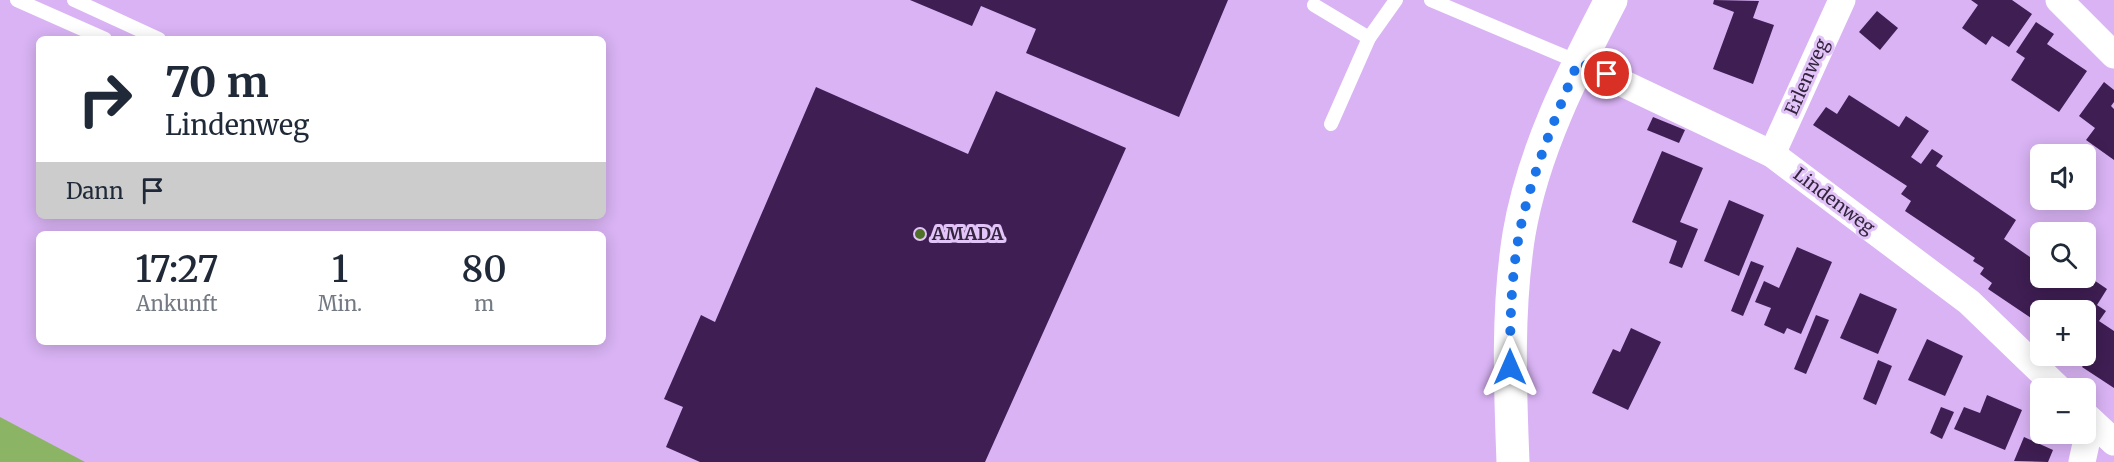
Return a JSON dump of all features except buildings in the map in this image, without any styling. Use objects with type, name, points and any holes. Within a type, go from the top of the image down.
[{"type":"main road","points":[[1513,462],[1510,309],[1520,232],[1531,186],[1548,136],[1578,62],[1611,0]]},
{"type":"street","name":"Erlenweg","points":[[1772,154],[1842,0]]},
{"type":"street","points":[[2059,0],[2114,55]]},
{"type":"street","name":"Lindenweg","points":[[1578,62],[1772,154],[1968,302],[2048,378]]},
{"type":"street","points":[[2096,425],[2114,442]]},
{"type":"street","points":[[2082,462],[2084,444]]},
{"type":"lane","points":[[17,0],[98,36]]},
{"type":"lane","points":[[74,0],[152,36]]},
{"type":"lane","points":[[1331,124],[1369,38],[1396,0]]},
{"type":"lane","points":[[1431,0],[1578,62]]},
{"type":"lane","points":[[1314,5],[1369,38]]},
{"type":"green space","points":[[0,417],[85,462],[0,462]]},
{"type":"place","name":"AMADA","points":[[920,234]]},
{"type":"route","points":[[1510,367],[1510,309],[1520,232],[1531,186],[1548,136],[1578,62],[1607,74]]}]
